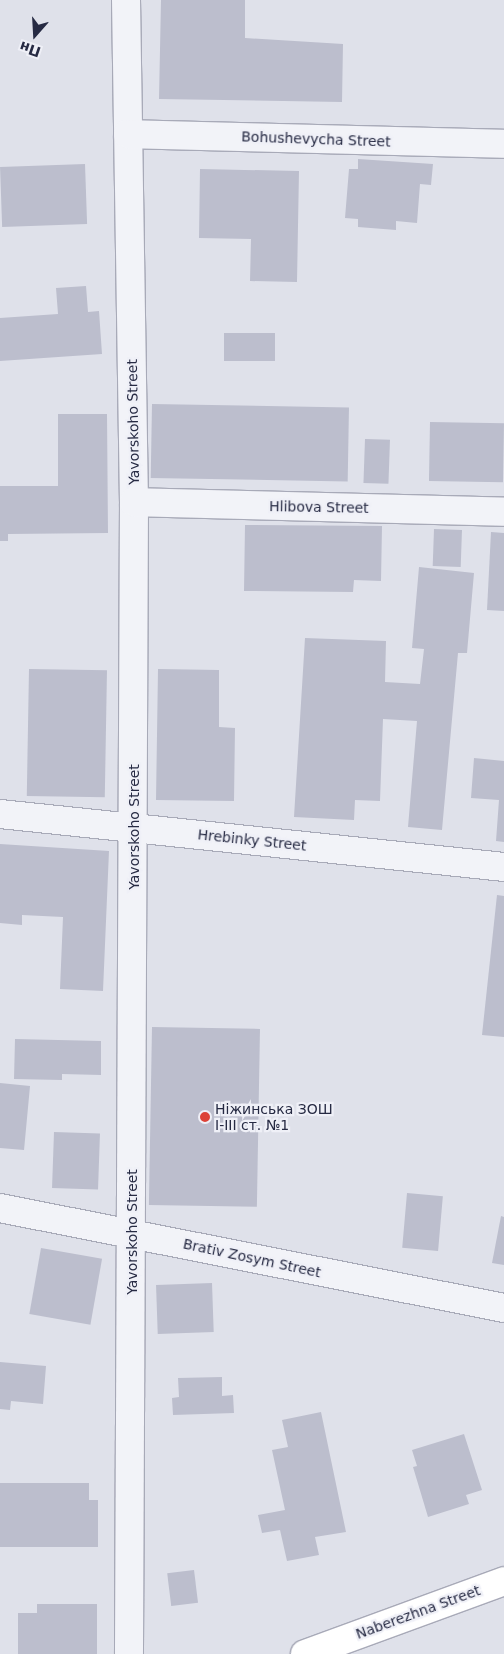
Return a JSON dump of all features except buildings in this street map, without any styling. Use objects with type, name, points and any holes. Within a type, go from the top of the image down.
[{"type":"main road","name":"Naberezhna Street","points":[[305,1654],[504,1581]]},
{"type":"street","name":"Yavorskoho Street","points":[[126,0],[134,502],[129,1654]]},
{"type":"street","name":"Bohushevycha Street","points":[[128,134],[504,144]]},
{"type":"street","name":"Hlibova Street","points":[[134,502],[504,512]]},
{"type":"street","name":"Hrebinky Street","points":[[0,814],[504,867]]},
{"type":"street","name":"Brativ Zosym Street","points":[[0,1208],[132,1232],[423,1295],[504,1308]]},
{"type":"place","name":"Ніжинська ЗОШ І-ІІІ ст. №1","points":[[205,1117]]}]
